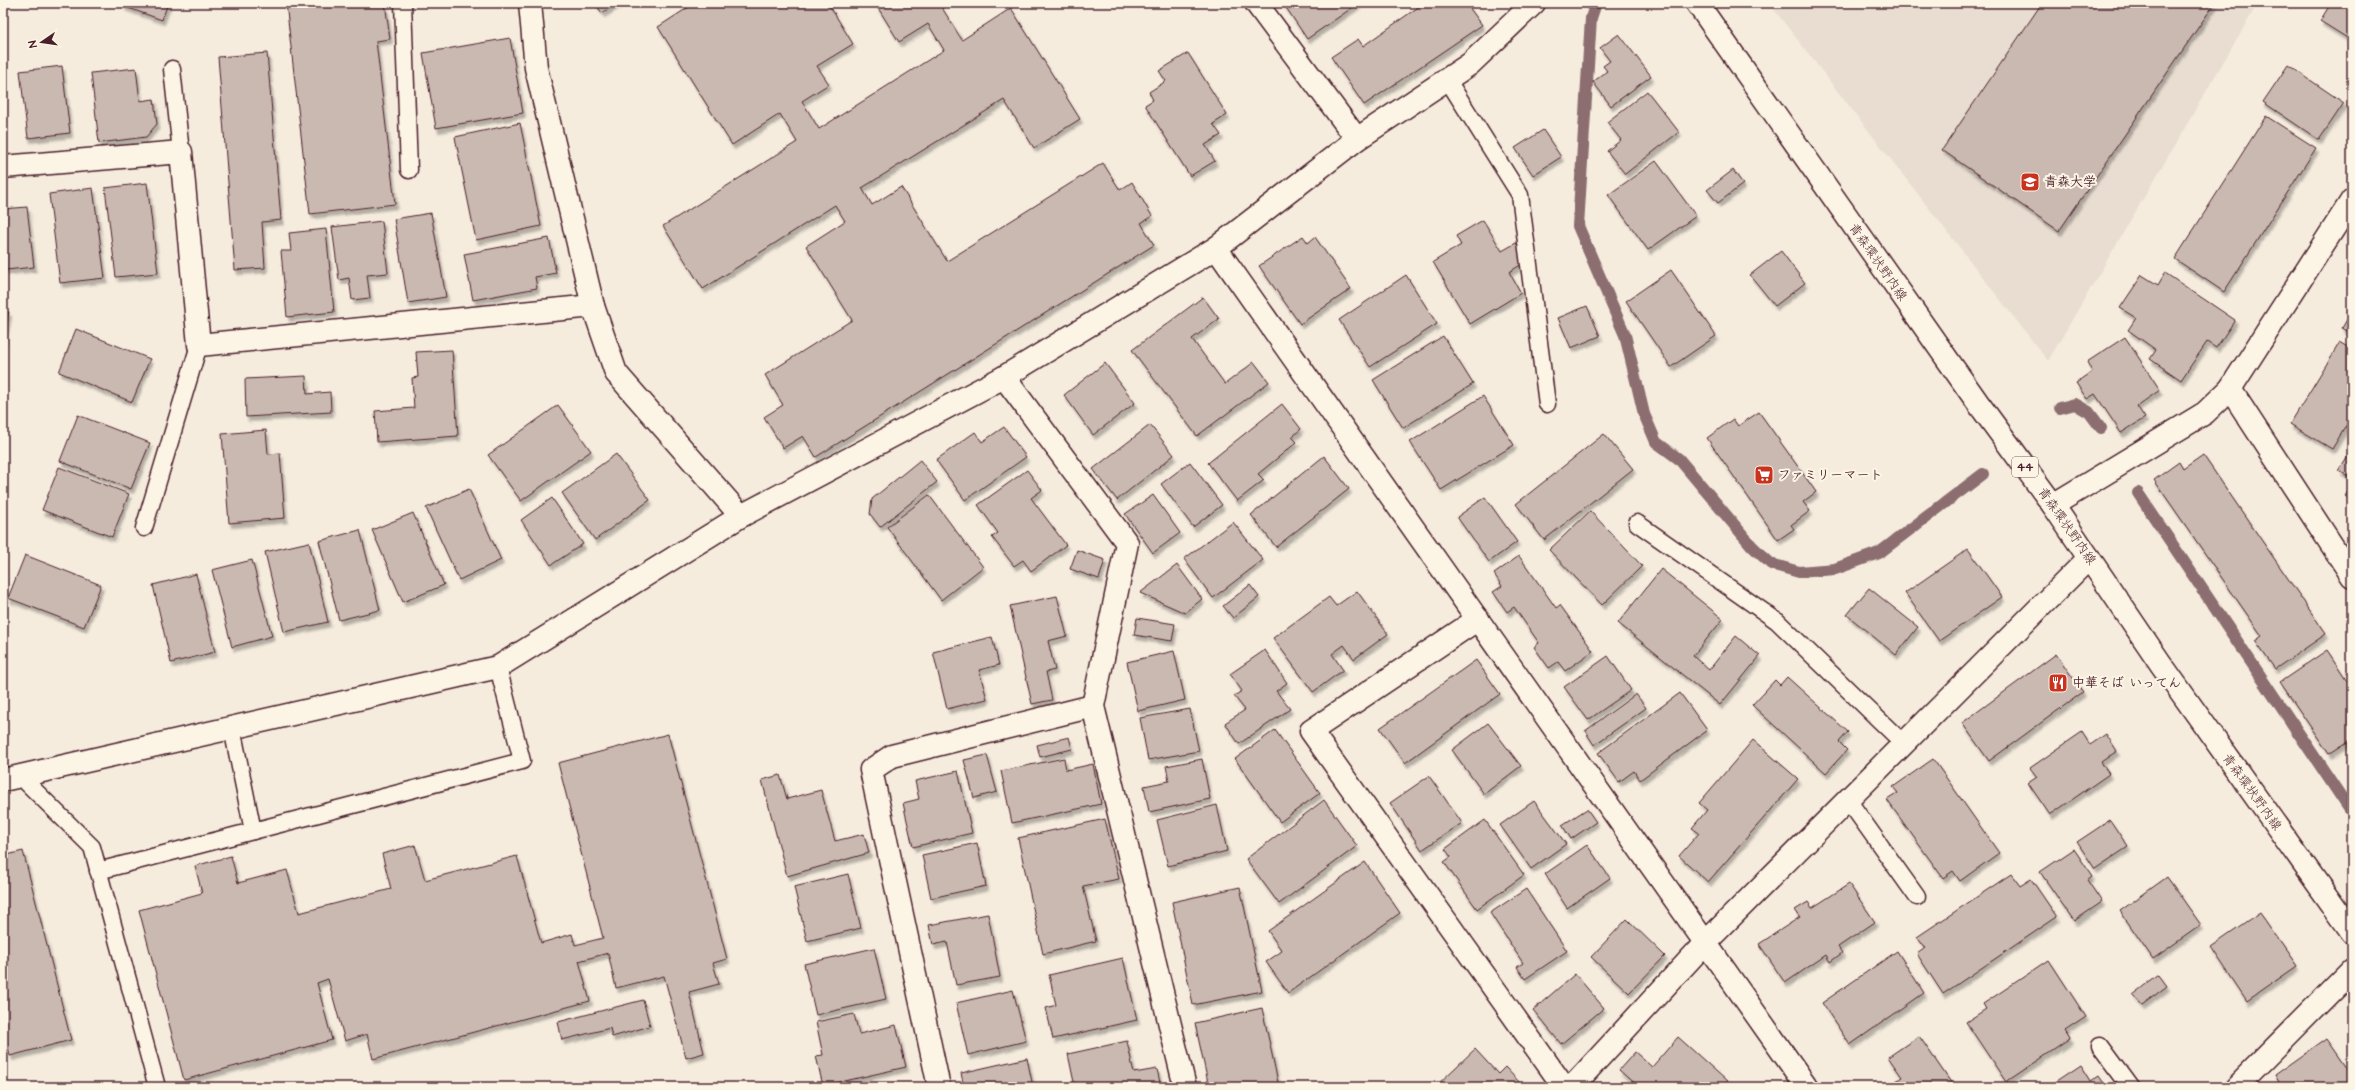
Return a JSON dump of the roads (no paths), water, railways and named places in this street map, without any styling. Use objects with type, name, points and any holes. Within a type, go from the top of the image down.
[{"type":"street","points":[[530,3],[536,68],[593,306],[616,373],[740,516]]},
{"type":"street","points":[[1256,3],[1357,139]]},
{"type":"street","points":[[12,778],[498,667],[740,516],[1004,377],[1216,248],[1357,139],[1470,64],[1534,3]]},
{"type":"street","name":"青森環状野内線","points":[[1697,3],[1978,403],[2053,505],[2160,664],[2352,932]]},
{"type":"street","points":[[3,167],[181,152],[199,345],[593,306]]},
{"type":"street","points":[[2053,505],[2205,413],[2230,389],[2352,200]]},
{"type":"street","points":[[1216,248],[1807,1087]]},
{"type":"street","points":[[1004,377],[1127,543],[1093,706],[1185,1087]]},
{"type":"street","points":[[2230,389],[2352,576]]},
{"type":"street","points":[[1572,1087],[1706,942],[2089,558]]},
{"type":"street","points":[[1478,619],[1311,732],[1564,1087]]},
{"type":"street","points":[[938,1087],[871,770],[892,756],[1093,706]]},
{"type":"street","points":[[2236,1087],[2352,970]]},
{"type":"lane","points":[[403,3],[409,170]]},
{"type":"lane","points":[[172,69],[181,152]]},
{"type":"lane","points":[[1447,79],[1520,195],[1547,404]]},
{"type":"lane","points":[[144,528],[199,345]]},
{"type":"lane","points":[[1637,523],[1777,621],[1904,744]]},
{"type":"lane","points":[[98,871],[522,761],[498,667]]},
{"type":"lane","points":[[232,728],[253,831]]},
{"type":"lane","points":[[12,778],[92,847],[156,1087]]},
{"type":"lane","points":[[1848,800],[1917,897]]},
{"type":"lane","points":[[2100,1045],[2131,1087]]},
{"type":"waterway","points":[[1596,3],[1591,18],[1578,226],[1625,335],[1644,414],[1656,442],[1679,459],[1752,546],[1771,564],[1799,572],[1835,569],[1879,553],[1983,474]]},
{"type":"waterway","points":[[2060,408],[2075,404],[2089,412],[2101,428]]},
{"type":"waterway","points":[[2138,493],[2352,813]]},
{"type":"place","name":"青森大学","points":[[2030,182]]},
{"type":"place","name":"ファミリーマート","points":[[1764,475]]},
{"type":"place","name":"中華そば いってん","points":[[2058,683]]}]
